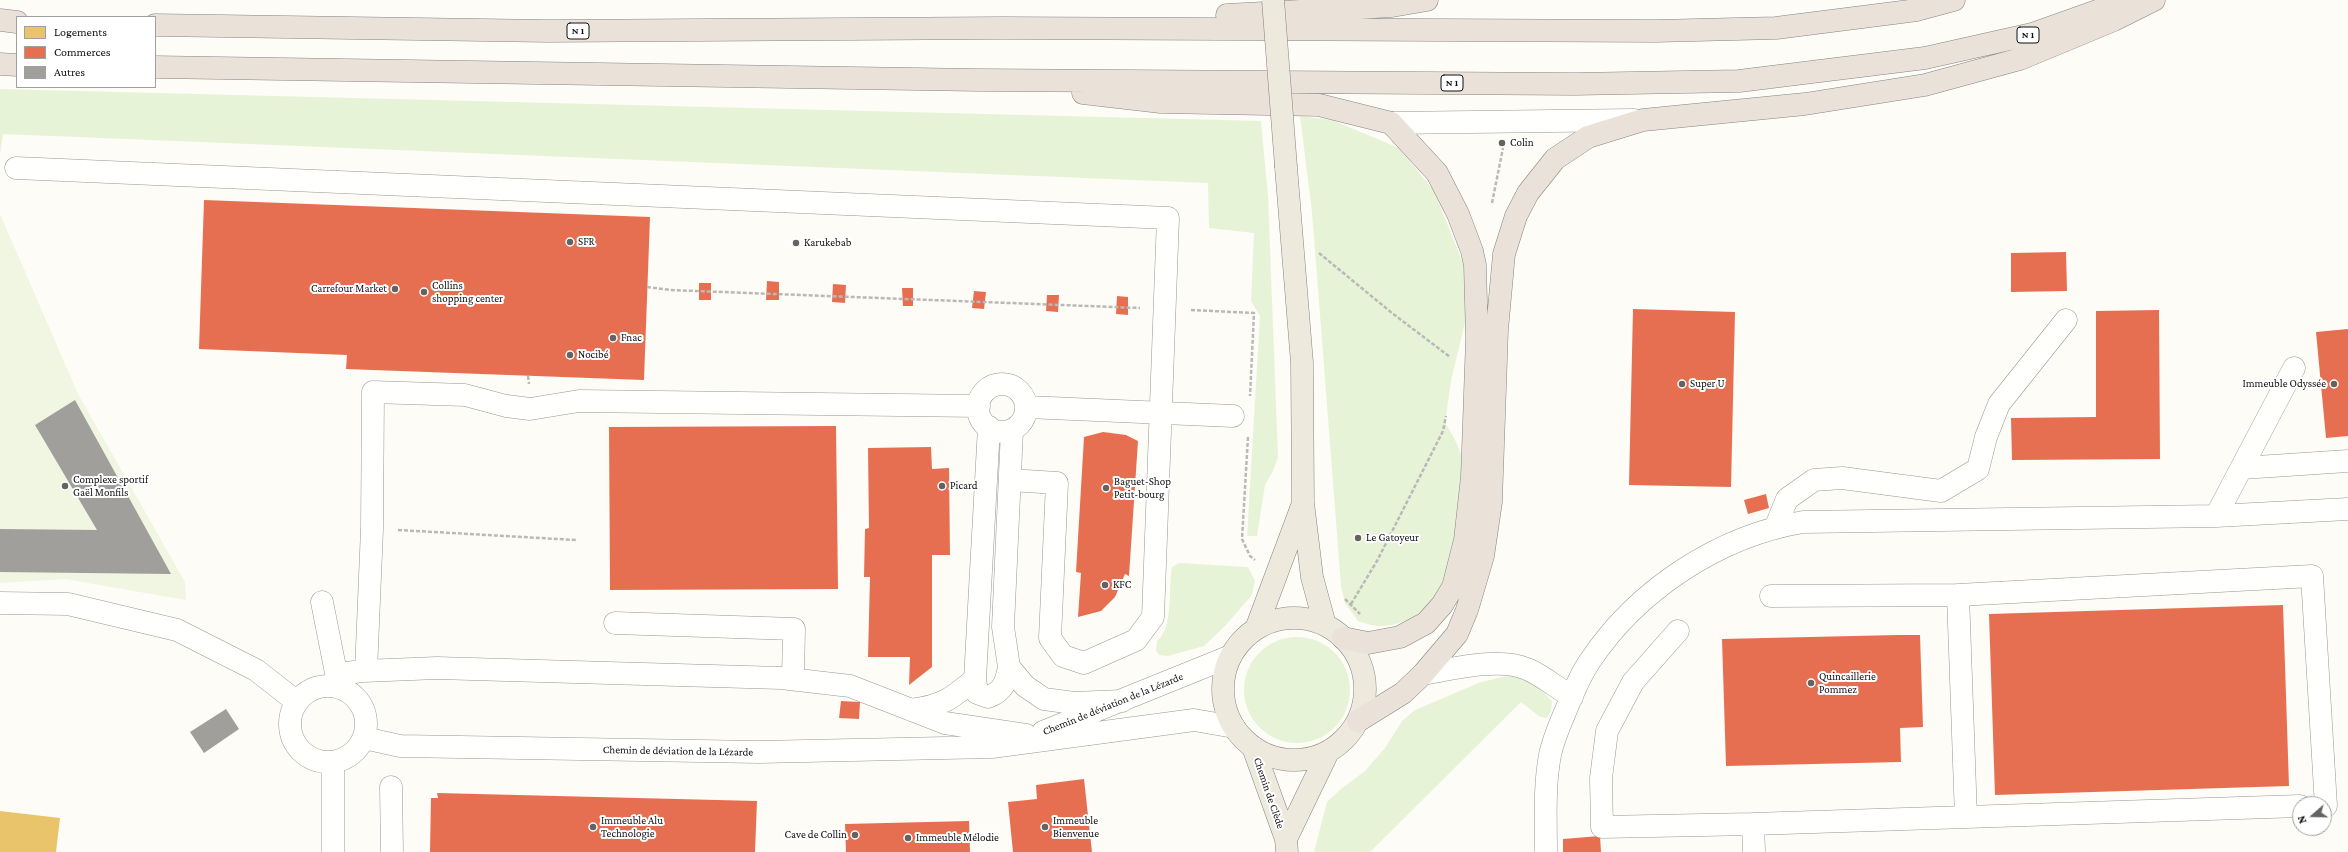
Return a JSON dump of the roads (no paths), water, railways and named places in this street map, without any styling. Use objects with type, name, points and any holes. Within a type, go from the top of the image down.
[{"type":"highway","points":[[1001,28],[1392,6],[1428,0]]},
{"type":"highway","name":"N 1","points":[[156,25],[548,31],[1001,28],[1465,29],[1587,32],[1776,28],[1917,10],[1954,0]]},
{"type":"highway","name":"N 1","points":[[156,66],[979,80],[1574,84],[1740,81],[1925,58],[2032,34],[2128,0]]},
{"type":"highway","points":[[1358,721],[1403,694],[1456,634],[1467,610],[1483,556],[1491,502],[1497,330],[1504,254],[1516,216],[1528,193],[1555,159],[1588,136],[1643,120],[1805,104],[1926,85],[2020,59],[2114,20],[2154,0]]},
{"type":"highway","points":[[0,21],[16,22]]},
{"type":"highway","points":[[0,64],[16,65]]},
{"type":"highway","points":[[979,80],[1161,102],[1320,105],[1391,123],[1437,173],[1458,214],[1472,251],[1475,265],[1477,338],[1470,493],[1465,540],[1453,587],[1442,605],[1426,623],[1400,637],[1368,643],[1343,638]]},
{"type":"main road","points":[[1273,0],[1302,363],[1303,503],[1312,577],[1325,625]]},
{"type":"main road","points":[[1256,629],[1303,503]]},
{"type":"main road","points":[[1302,618],[1325,625],[1343,638],[1357,656],[1364,677],[1364,700],[1358,721],[1345,738],[1328,752],[1310,759],[1290,760],[1271,756],[1253,747],[1234,727],[1224,697],[1225,675],[1231,656],[1244,639],[1256,629],[1278,620],[1302,618]]},
{"type":"main road","name":"Chemin de Clède","points":[[1253,747],[1286,846]]},
{"type":"main road","name":"Chemin de Clède","points":[[1286,846],[1328,752]]},
{"type":"street","points":[[1391,123],[1643,120]]},
{"type":"street","points":[[16,168],[1168,218],[1153,617],[1136,640],[1084,663],[1063,656],[1050,638],[1057,483],[1010,480]]},
{"type":"street","points":[[1776,526],[1787,499],[1814,480],[1842,478],[1941,491],[1978,469],[1986,437],[2000,404],[2066,320]]},
{"type":"street","points":[[2216,516],[2294,368]]},
{"type":"street","points":[[1001,384],[1014,386],[1020,391],[1027,407],[1023,421],[1012,430],[1004,432],[989,428],[981,418],[979,406],[980,399],[988,388],[1001,384]]},
{"type":"street","points":[[366,671],[372,529],[373,392],[465,395],[506,406],[530,409],[579,401],[979,406]]},
{"type":"street","points":[[1027,407],[1160,413],[1240,423]]},
{"type":"street","points":[[989,428],[975,679],[977,693],[988,697],[997,694],[1005,685],[1009,667],[1003,627],[1012,430]]},
{"type":"street","points":[[2242,468],[2348,461]]},
{"type":"street","points":[[1546,852],[1545,800],[1550,755],[1572,697],[1590,661],[1631,611],[1669,580],[1718,551],[1776,526],[1803,522],[2216,516],[2348,509]]},
{"type":"street","points":[[1771,596],[1958,595],[2312,576],[2325,796]]},
{"type":"street","points":[[1958,595],[1966,817]]},
{"type":"street","points":[[322,602],[339,681],[361,705],[366,716],[364,738],[356,752],[345,759],[333,762],[321,762],[309,757],[299,749],[293,738],[290,726],[292,714],[297,702],[306,693],[317,687],[330,686],[339,681],[366,671],[437,668],[792,679],[850,686],[944,723],[1031,736]]},
{"type":"street","points":[[0,603],[68,604],[177,630],[256,670],[297,702]]},
{"type":"street","points":[[615,623],[794,629],[792,679]]},
{"type":"street","points":[[1678,630],[1633,682],[1607,731],[1602,778],[1602,827],[1753,824],[2292,806]]},
{"type":"street","name":"Chemin de déviation de la Lézarde","points":[[992,747],[1031,736],[1122,701],[1231,656]]},
{"type":"street","points":[[1422,674],[1464,667],[1505,665],[1527,669],[1572,697]]},
{"type":"street","points":[[1009,667],[1025,686],[1044,699],[1074,703],[1122,701]]},
{"type":"street","points":[[910,710],[935,706],[954,697],[975,679]]},
{"type":"street","name":"Chemin de déviation de la Lézarde","points":[[364,738],[400,746],[759,752],[992,747],[1194,720],[1234,727]]},
{"type":"street","points":[[333,762],[333,852]]},
{"type":"street","points":[[390,787],[392,852]]},
{"type":"street","points":[[1753,824],[1754,852]]},
{"type":"place","name":"Colin","points":[[1502,143]]},
{"type":"place","name":"SFR","points":[[570,242]]},
{"type":"place","name":"Karukebab","points":[[796,243]]},
{"type":"place","name":"Carrefour Market","points":[[395,289]]},
{"type":"place","name":"Collins shopping center","points":[[424,292]]},
{"type":"place","name":"Fnac","points":[[613,338]]},
{"type":"place","name":"Nocibé","points":[[570,355]]},
{"type":"place","name":"Super U","points":[[1682,384]]},
{"type":"place","name":"Immeuble Odyssée","points":[[2334,384]]},
{"type":"place","name":"Complexe sportif Gaël Monfils","points":[[65,486]]},
{"type":"place","name":"Picard","points":[[942,486]]},
{"type":"place","name":"Baguet-Shop Petit-bourg","points":[[1106,488]]},
{"type":"place","name":"Le Gatoyeur","points":[[1358,538]]},
{"type":"place","name":"KFC","points":[[1105,585]]},
{"type":"place","name":"Quincaillerie Pommez","points":[[1811,683]]},
{"type":"place","name":"Immeuble Alu Technologie","points":[[593,827]]},
{"type":"place","name":"Immeuble Bienvenue","points":[[1045,827]]},
{"type":"place","name":"Cave de Collin","points":[[855,835]]},
{"type":"place","name":"Immeuble Mélodie","points":[[908,838]]}]
